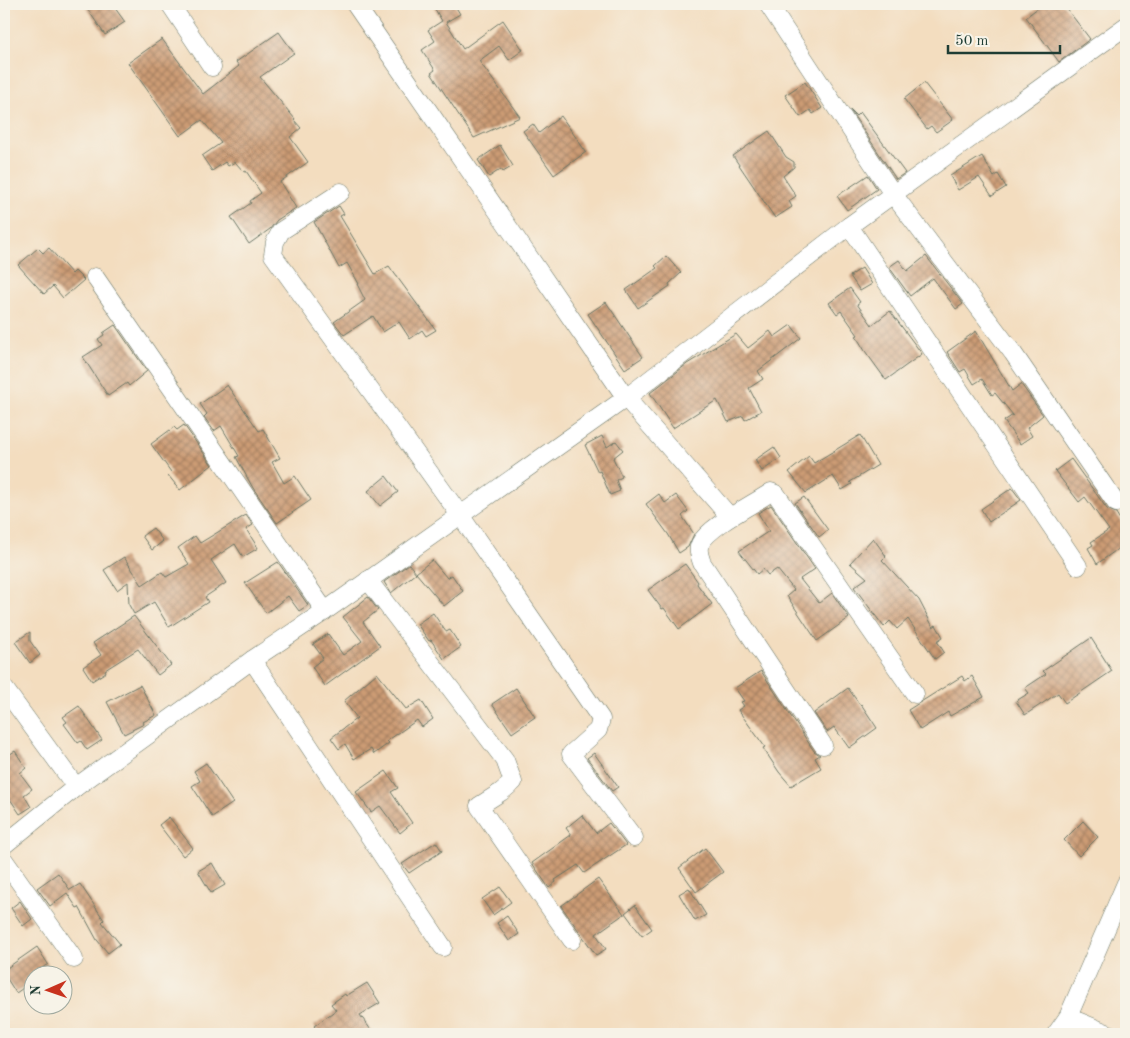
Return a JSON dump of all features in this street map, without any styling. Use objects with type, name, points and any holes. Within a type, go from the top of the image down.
[{"type":"street","points":[[170,4],[212,67]]},
{"type":"street","points":[[355,4],[626,398],[730,517]]},
{"type":"street","points":[[768,4],[893,194],[1013,353],[1116,503]]},
{"type":"street","points":[[4,845],[76,787],[252,660],[325,612],[626,398],[893,194],[1126,26]]},
{"type":"street","points":[[340,192],[281,231],[275,242],[273,255],[460,515],[601,719],[598,730],[571,754],[634,838]]},
{"type":"street","points":[[850,226],[1078,566]]},
{"type":"street","points":[[95,277],[325,612]]},
{"type":"street","points":[[824,746],[702,563],[699,555],[699,546],[705,537],[730,517],[750,507],[771,492],[776,494],[915,694]]},
{"type":"street","points":[[368,580],[504,760],[513,782],[479,806],[572,940]]},
{"type":"street","points":[[252,660],[443,947]]},
{"type":"street","points":[[4,688],[76,787]]},
{"type":"street","points":[[4,860],[74,959]]},
{"type":"street","points":[[1056,1034],[1068,1017],[1126,883]]},
{"type":"street","points":[[1068,1017],[1109,1034]]},
{"type":"building","points":[[84,4],[112,4],[125,22],[105,35]]},
{"type":"building","points":[[432,4],[454,4],[460,14],[446,22],[463,49],[503,20],[523,50],[509,60],[499,46],[479,61],[520,117],[474,138],[431,73],[435,70],[422,50],[435,41],[428,30],[442,21]]},
{"type":"building","points":[[1043,4],[1063,4],[1090,39],[1059,62],[1026,17]]},
{"type":"building","points":[[279,32],[294,53],[260,77],[301,128],[290,137],[308,162],[280,182],[296,208],[277,220],[270,229],[249,244],[231,217],[251,203],[250,201],[261,193],[246,171],[244,172],[235,162],[228,166],[225,162],[212,171],[202,156],[221,143],[202,120],[180,136],[128,63],[162,39],[203,94],[239,66],[236,62]]},
{"type":"building","points":[[805,82],[822,108],[813,114],[810,110],[800,117],[785,95]]},
{"type":"building","points":[[924,83],[953,120],[936,132],[931,126],[927,129],[904,99]]},
{"type":"building","points":[[850,110],[856,116],[860,112],[905,173],[896,179]]},
{"type":"building","points":[[561,116],[586,152],[554,175],[523,131],[533,124],[539,133]]},
{"type":"building","points":[[769,131],[786,157],[794,162],[794,167],[783,176],[796,196],[789,201],[792,207],[775,218],[733,156]]},
{"type":"building","points":[[500,145],[513,166],[503,172],[501,169],[489,177],[478,160]]},
{"type":"building","points":[[982,156],[994,177],[998,174],[1006,187],[992,196],[979,177],[958,190],[950,176]]},
{"type":"building","points":[[868,175],[877,189],[847,210],[837,196]]},
{"type":"building","points":[[339,206],[344,214],[340,216],[375,274],[389,266],[436,330],[426,336],[422,330],[410,339],[399,322],[383,332],[373,316],[344,335],[334,322],[365,300],[357,284],[359,284],[347,263],[339,268],[314,222]]},
{"type":"building","points":[[38,248],[43,253],[49,248],[72,274],[75,271],[84,280],[63,298],[53,286],[44,294],[18,265]]},
{"type":"building","points":[[666,256],[681,273],[669,284],[670,286],[638,308],[626,290],[657,268],[655,266]]},
{"type":"building","points":[[926,256],[963,304],[956,309],[933,278],[910,296],[889,267],[899,260],[907,271]]},
{"type":"building","points":[[862,268],[872,284],[860,291],[850,276]]},
{"type":"building","points":[[850,288],[860,302],[857,304],[872,325],[890,311],[922,354],[886,380],[865,351],[856,336],[858,335],[841,311],[837,314],[829,303]]},
{"type":"building","points":[[606,302],[643,357],[625,369],[588,314]]},
{"type":"building","points":[[115,325],[147,371],[129,386],[127,383],[108,396],[83,357],[102,345],[98,339]]},
{"type":"building","points":[[791,325],[801,338],[758,371],[763,379],[749,388],[761,411],[745,420],[743,416],[728,422],[717,400],[673,428],[650,393],[687,364],[736,334],[748,348],[770,331],[774,337]]},
{"type":"building","points":[[976,331],[1012,391],[1021,384],[1043,415],[1027,428],[1032,436],[1020,444],[1004,421],[1013,415],[995,393],[992,395],[982,379],[974,384],[965,369],[960,372],[947,352]]},
{"type":"building","points":[[227,385],[259,431],[263,429],[280,458],[272,462],[284,483],[295,476],[311,500],[277,523],[253,488],[236,457],[239,456],[221,426],[214,431],[204,417],[207,414],[200,404]]},
{"type":"building","points":[[184,425],[212,465],[180,490],[168,475],[171,472],[151,444],[174,427],[177,430]]},
{"type":"building","points":[[860,435],[878,465],[850,482],[852,484],[842,490],[833,476],[806,493],[789,472],[809,456],[814,463]]},
{"type":"building","points":[[602,436],[607,447],[616,441],[623,450],[613,458],[622,477],[616,480],[620,491],[610,495],[600,471],[598,472],[585,445]]},
{"type":"building","points":[[774,447],[781,458],[762,471],[755,460]]},
{"type":"building","points":[[1071,459],[1107,509],[1116,513],[1126,530],[1126,543],[1097,564],[1088,548],[1093,545],[1091,542],[1109,530],[1085,497],[1079,502],[1055,471]]},
{"type":"building","points":[[386,476],[398,492],[380,506],[368,491]]},
{"type":"building","points":[[1012,488],[1021,500],[989,522],[981,509]]},
{"type":"building","points":[[659,494],[665,503],[676,495],[688,511],[682,516],[694,534],[688,547],[679,553],[646,504]]},
{"type":"building","points":[[804,497],[828,530],[819,537],[795,503]]},
{"type":"building","points":[[771,505],[815,569],[800,579],[819,603],[832,593],[849,618],[817,641],[787,596],[794,590],[777,569],[768,575],[763,569],[757,574],[739,551],[769,531],[758,513]]},
{"type":"building","points":[[246,515],[253,525],[246,529],[258,548],[243,557],[235,544],[211,560],[226,583],[205,597],[208,602],[169,627],[154,602],[134,614],[129,605],[128,582],[117,590],[104,570],[124,557],[142,585],[162,572],[166,577],[189,564],[178,548],[195,536],[200,543]]},
{"type":"building","points":[[153,528],[163,541],[152,550],[142,536]]},
{"type":"building","points":[[873,538],[886,556],[882,560],[919,600],[933,627],[936,625],[943,637],[937,641],[944,652],[935,659],[908,619],[897,629],[890,621],[884,627],[854,587],[867,578],[850,563]]},
{"type":"building","points":[[432,560],[447,578],[452,575],[463,591],[444,606],[416,573]]},
{"type":"building","points":[[278,562],[308,605],[299,611],[288,596],[266,613],[245,583]]},
{"type":"building","points":[[409,564],[416,573],[391,593],[384,582]]},
{"type":"building","points":[[685,564],[712,604],[679,629],[648,590]]},
{"type":"building","points":[[368,597],[378,610],[363,622],[380,646],[325,686],[312,667],[323,658],[313,644],[328,634],[343,655],[362,641],[343,617]]},
{"type":"building","points":[[433,613],[446,632],[450,630],[461,647],[444,659],[417,624]]},
{"type":"building","points":[[134,616],[171,665],[158,675],[138,649],[105,670],[106,672],[92,681],[83,667],[101,655],[93,643]]},
{"type":"building","points":[[30,632],[30,641],[40,655],[30,663],[15,642]]},
{"type":"building","points":[[1091,638],[1112,671],[1065,703],[1058,693],[1025,715],[1016,701],[1029,693],[1025,688],[1046,674],[1043,671]]},
{"type":"building","points":[[761,671],[814,751],[820,755],[815,758],[821,768],[791,786],[779,772],[763,748],[765,747],[738,710],[744,706],[741,702],[744,701],[735,688]]},
{"type":"building","points":[[377,673],[406,709],[421,700],[433,719],[422,727],[417,720],[387,741],[389,743],[374,754],[371,749],[354,759],[345,744],[339,749],[331,738],[357,718],[344,701]]},
{"type":"building","points":[[962,676],[965,681],[972,676],[984,697],[950,716],[948,712],[920,730],[908,710]]},
{"type":"building","points":[[140,685],[156,715],[143,722],[144,724],[124,734],[107,702]]},
{"type":"building","points":[[516,688],[535,717],[512,733],[492,704]]},
{"type":"building","points":[[848,688],[877,728],[849,748],[834,727],[827,732],[814,713]]},
{"type":"building","points":[[79,706],[102,740],[87,750],[81,741],[78,743],[64,724],[67,722],[63,717]]},
{"type":"building","points":[[15,751],[26,768],[20,773],[32,789],[24,795],[31,807],[20,814],[4,790],[4,758]]},
{"type":"building","points":[[594,753],[618,787],[612,791],[587,758]]},
{"type":"building","points":[[206,763],[233,803],[212,817],[192,786],[200,781],[194,771]]},
{"type":"building","points":[[386,771],[398,788],[391,792],[412,823],[400,833],[380,806],[371,812],[356,792]]},
{"type":"building","points":[[582,815],[596,833],[609,823],[626,845],[584,873],[578,865],[555,880],[556,882],[549,888],[532,863],[571,835],[566,828]]},
{"type":"building","points":[[169,817],[193,848],[183,856],[159,825]]},
{"type":"building","points":[[1083,821],[1098,837],[1079,856],[1064,840]]},
{"type":"building","points":[[436,842],[442,851],[409,873],[402,864]]},
{"type":"building","points":[[705,848],[723,872],[696,892],[679,868]]},
{"type":"building","points":[[212,863],[225,885],[211,893],[198,871]]},
{"type":"building","points":[[58,873],[70,890],[80,884],[104,920],[102,922],[120,944],[108,953],[97,940],[79,907],[77,908],[67,893],[50,906],[37,888]]},
{"type":"building","points":[[598,879],[624,914],[596,934],[606,949],[596,955],[561,906]]},
{"type":"building","points":[[500,887],[511,902],[493,915],[482,899]]},
{"type":"building","points":[[689,888],[706,915],[695,921],[679,894]]},
{"type":"building","points":[[20,901],[32,919],[23,926],[11,908]]},
{"type":"building","points":[[635,905],[652,929],[642,936],[625,913]]},
{"type":"building","points":[[507,916],[519,934],[509,941],[497,923]]},
{"type":"building","points":[[37,947],[48,964],[45,966],[22,966],[22,989],[16,993],[4,974],[4,970]]},
{"type":"building","points":[[367,983],[380,1003],[360,1015],[374,1034],[320,1034],[314,1026],[336,1010],[331,1004],[345,994],[346,996]]}]
